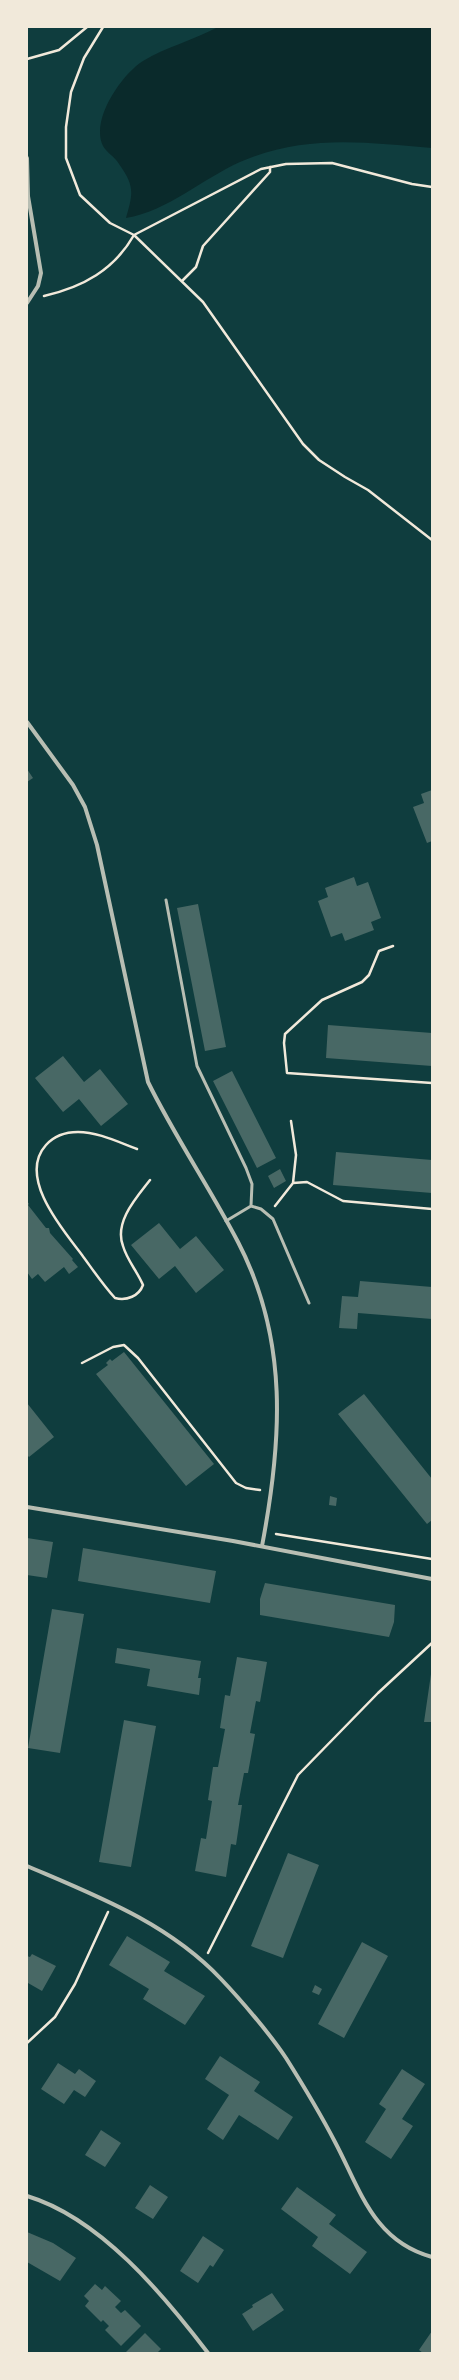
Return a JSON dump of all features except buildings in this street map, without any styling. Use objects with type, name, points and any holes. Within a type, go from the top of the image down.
[{"type":"street","points":[[27,158],[28,196],[41,273],[38,286],[29,301]]},
{"type":"street","points":[[27,722],[73,784],[85,807],[97,845],[148,1082],[165,1117],[226,1220],[257,1289],[276,1363],[278,1431],[262,1546]]},
{"type":"street","points":[[27,1507],[262,1546],[432,1579]]},
{"type":"street","points":[[27,1866],[112,1903],[176,1939],[204,1962],[233,1993],[285,2057],[335,2141],[367,2207],[392,2236],[418,2253],[432,2257]]},
{"type":"street","points":[[27,2196],[44,2201],[74,2219],[118,2251],[171,2305],[208,2353]]},
{"type":"lane","points":[[166,900],[197,1066],[246,1168],[252,1184],[251,1206]]},
{"type":"lane","points":[[226,1220],[251,1206],[261,1209],[274,1219],[309,1303]]},
{"type":"path","points":[[27,60],[59,50],[86,27]]},
{"type":"path","points":[[104,27],[84,58],[71,92],[66,127],[66,158],[80,195],[110,223],[134,234],[202,302],[303,444],[319,460],[345,478],[368,490],[432,540]]},
{"type":"path","points":[[29,301],[58,293],[85,283],[110,267],[126,248],[134,234],[261,169],[286,164],[332,163],[412,184],[432,186]]},
{"type":"path","points":[[182,281],[196,267],[203,246],[270,172],[270,167]]},
{"type":"path","points":[[393,946],[379,951],[369,975],[362,982],[322,1000],[286,1034],[284,1042],[287,1073],[432,1083]]},
{"type":"path","points":[[268,1214],[293,1183],[296,1155],[291,1121]]},
{"type":"path","points":[[137,1149],[92,1133],[78,1132],[62,1134],[51,1140],[42,1150],[37,1163],[38,1182],[55,1219],[116,1298],[124,1300],[132,1297],[140,1292],[143,1285],[137,1270],[124,1250],[120,1233],[122,1224],[136,1198],[150,1180]]},
{"type":"path","points":[[293,1183],[307,1182],[343,1201],[432,1209]]},
{"type":"path","points":[[82,1363],[113,1347],[124,1345],[138,1358],[236,1483],[255,1490],[271,1490]]},
{"type":"path","points":[[265,1532],[432,1560]]},
{"type":"path","points":[[204,1962],[298,1775],[378,1693],[432,1643]]},
{"type":"path","points":[[27,2043],[55,2017],[75,1984],[112,1903]]},
{"type":"water","points":[[218,27],[432,27],[432,148],[358,142],[334,142],[287,147],[264,153],[240,162],[171,202],[156,209],[126,218],[131,196],[130,184],[128,178],[117,162],[103,146],[100,135],[104,111],[110,99],[126,76],[143,61]]}]
